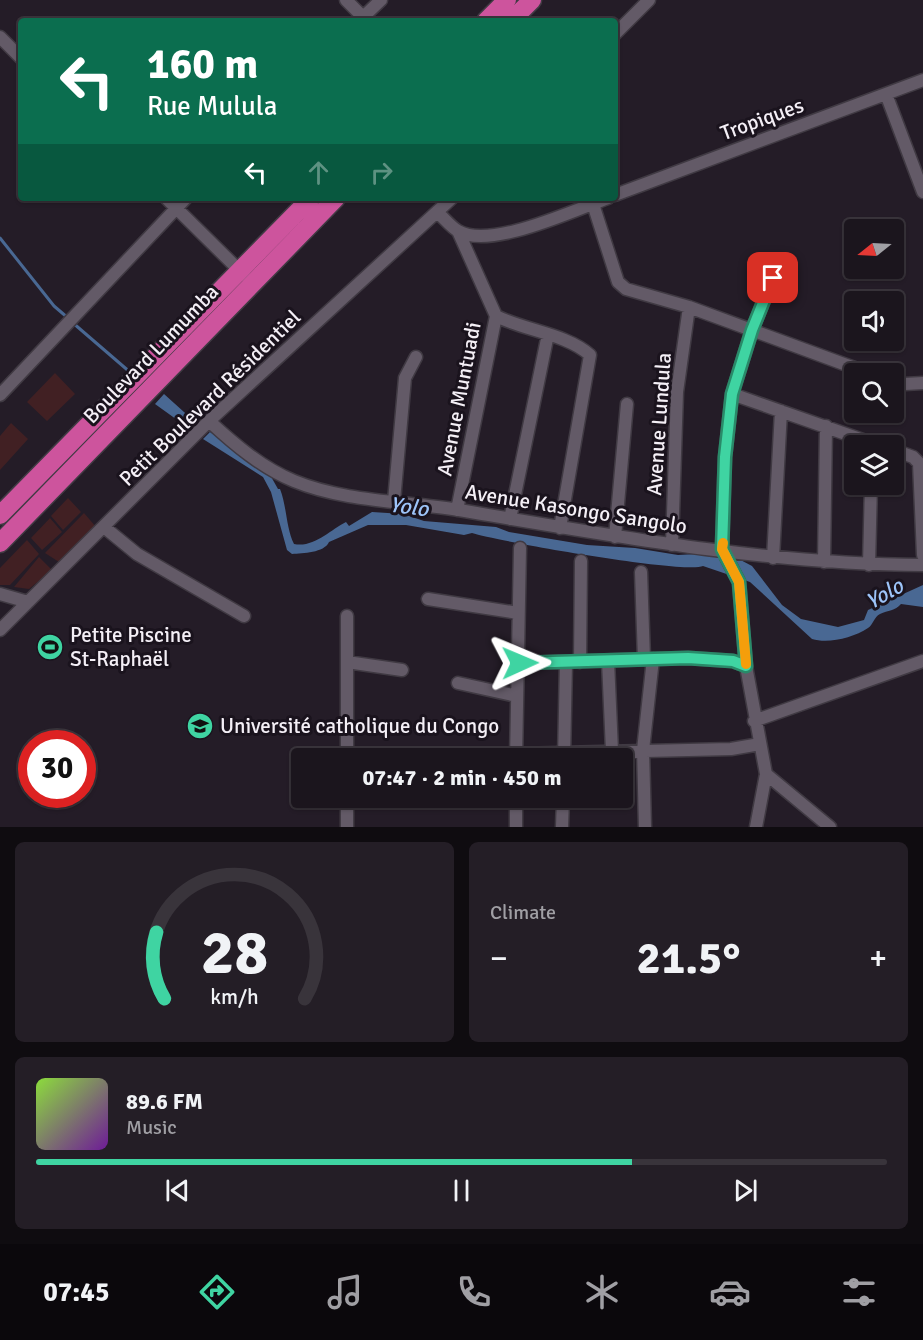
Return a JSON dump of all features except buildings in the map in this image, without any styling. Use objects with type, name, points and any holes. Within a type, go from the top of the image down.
[{"type":"highway","points":[[489,18],[507,0]]},
{"type":"highway","points":[[514,18],[532,0]]},
{"type":"highway","name":"Boulevard Lumumba","points":[[0,514],[154,371],[246,276],[308,201]]},
{"type":"highway","name":"Boulevard Lumumba","points":[[246,276],[333,201]]},
{"type":"highway","name":"Boulevard Lumumba","points":[[0,543],[126,399]]},
{"type":"street","points":[[346,0],[360,18]]},
{"type":"street","points":[[362,18],[381,0]]},
{"type":"street","points":[[618,31],[649,0]]},
{"type":"street","points":[[0,37],[18,55]]},
{"type":"street","name":"Tropiques","points":[[618,194],[923,80]]},
{"type":"street","points":[[886,94],[923,192]]},
{"type":"street","points":[[169,201],[246,276]]},
{"type":"street","points":[[0,395],[47,342],[183,201]]},
{"type":"street","name":"Petit Boulevard Résidentiel","points":[[0,630],[207,423],[449,201]]},
{"type":"street","points":[[437,212],[458,231],[478,235],[503,235],[600,201]]},
{"type":"street","points":[[593,204],[618,282],[643,295],[689,307],[844,364]]},
{"type":"street","name":"Avenue Muntuadi","points":[[457,510],[496,316],[458,231]]},
{"type":"street","points":[[756,827],[766,774],[754,721],[746,666],[739,582],[722,549],[725,457],[732,394],[752,330],[773,278]]},
{"type":"street","name":"Avenue Lundula","points":[[672,545],[677,392],[689,307]]},
{"type":"street","points":[[496,316],[510,323],[548,334],[590,355],[560,528]]},
{"type":"street","points":[[510,519],[548,334]]},
{"type":"street","points":[[394,501],[405,378],[416,357]]},
{"type":"street","points":[[904,384],[923,383]]},
{"type":"street","points":[[732,394],[850,435]]},
{"type":"street","points":[[615,537],[627,404]]},
{"type":"street","points":[[773,558],[781,411]]},
{"type":"street","name":"Avenue Kasongo Sangolo","points":[[207,423],[262,463],[292,481],[330,492],[457,510],[615,537],[722,549],[773,558],[869,565],[923,565]]},
{"type":"street","points":[[824,562],[826,426]]},
{"type":"street","points":[[904,454],[917,460],[920,467],[923,555]]},
{"type":"street","points":[[869,565],[871,495]]},
{"type":"street","points":[[104,527],[137,554],[244,616]]},
{"type":"street","points":[[516,748],[520,663],[518,613],[520,548]]},
{"type":"street","points":[[580,662],[581,561]]},
{"type":"street","points":[[641,572],[648,659],[642,750],[645,827]]},
{"type":"street","points":[[0,594],[28,602]]},
{"type":"street","points":[[428,599],[518,613]]},
{"type":"street","points":[[346,616],[347,748]]},
{"type":"street","points":[[520,663],[717,659],[746,666]]},
{"type":"street","points":[[608,661],[612,748]]},
{"type":"street","points":[[754,721],[923,661]]},
{"type":"street","points":[[347,662],[402,670]]},
{"type":"street","points":[[564,748],[566,662]]},
{"type":"street","points":[[458,683],[517,696]]},
{"type":"street","points":[[633,750],[731,749],[760,744]]},
{"type":"street","points":[[766,774],[830,827]]},
{"type":"street","points":[[347,808],[347,827]]},
{"type":"street","points":[[516,808],[516,827]]},
{"type":"street","points":[[562,827],[563,808]]},
{"type":"shaded area","points":[[55,373],[75,394],[47,421],[27,402]]},
{"type":"shaded area","points":[[11,423],[28,439],[0,470],[0,436]]},
{"type":"shaded area","points":[[68,498],[81,512],[63,530],[51,516]]},
{"type":"shaded area","points":[[84,513],[96,527],[59,562],[45,553]]},
{"type":"shaded area","points":[[50,518],[62,532],[42,550],[31,538]]},
{"type":"shaded area","points":[[27,540],[39,554],[10,585],[0,585],[0,568]]},
{"type":"shaded area","points":[[39,557],[52,570],[29,589],[14,587]]},
{"type":"water","points":[[164,394],[194,421],[187,427],[155,404]]},
{"type":"water","points":[[210,432],[269,473],[280,489],[294,544],[301,545],[315,541],[346,522],[349,526],[372,512],[403,514],[424,521],[496,527],[509,532],[587,545],[635,548],[678,555],[716,553],[733,556],[752,566],[782,605],[801,619],[838,627],[864,620],[868,610],[923,585],[923,607],[901,604],[878,615],[870,627],[862,632],[840,639],[818,640],[812,639],[750,582],[703,566],[689,567],[630,561],[553,550],[472,533],[464,535],[406,525],[368,525],[329,542],[318,550],[292,554],[287,550],[271,492],[263,477],[203,439]]},
{"type":"water","name":"Petite Piscine St-Raphaël","points":[[58,638],[61,652],[40,653],[39,645]]},
{"type":"waterway","name":"Yolo","points":[[0,238],[54,306],[68,318]]},
{"type":"waterway","name":"Yolo","points":[[73,323],[131,373]]},
{"type":"slow traffic","points":[[723,543],[722,549],[739,582],[746,664]]},
{"type":"place","name":"Petite Piscine St-Raphaël","points":[[50,647]]},
{"type":"place","name":"Université catholique du Congo","points":[[200,726]]},
{"type":"route","points":[[520,663],[688,658],[733,661],[746,666],[739,582],[722,549],[725,457],[732,394],[752,330],[773,278]]}]
